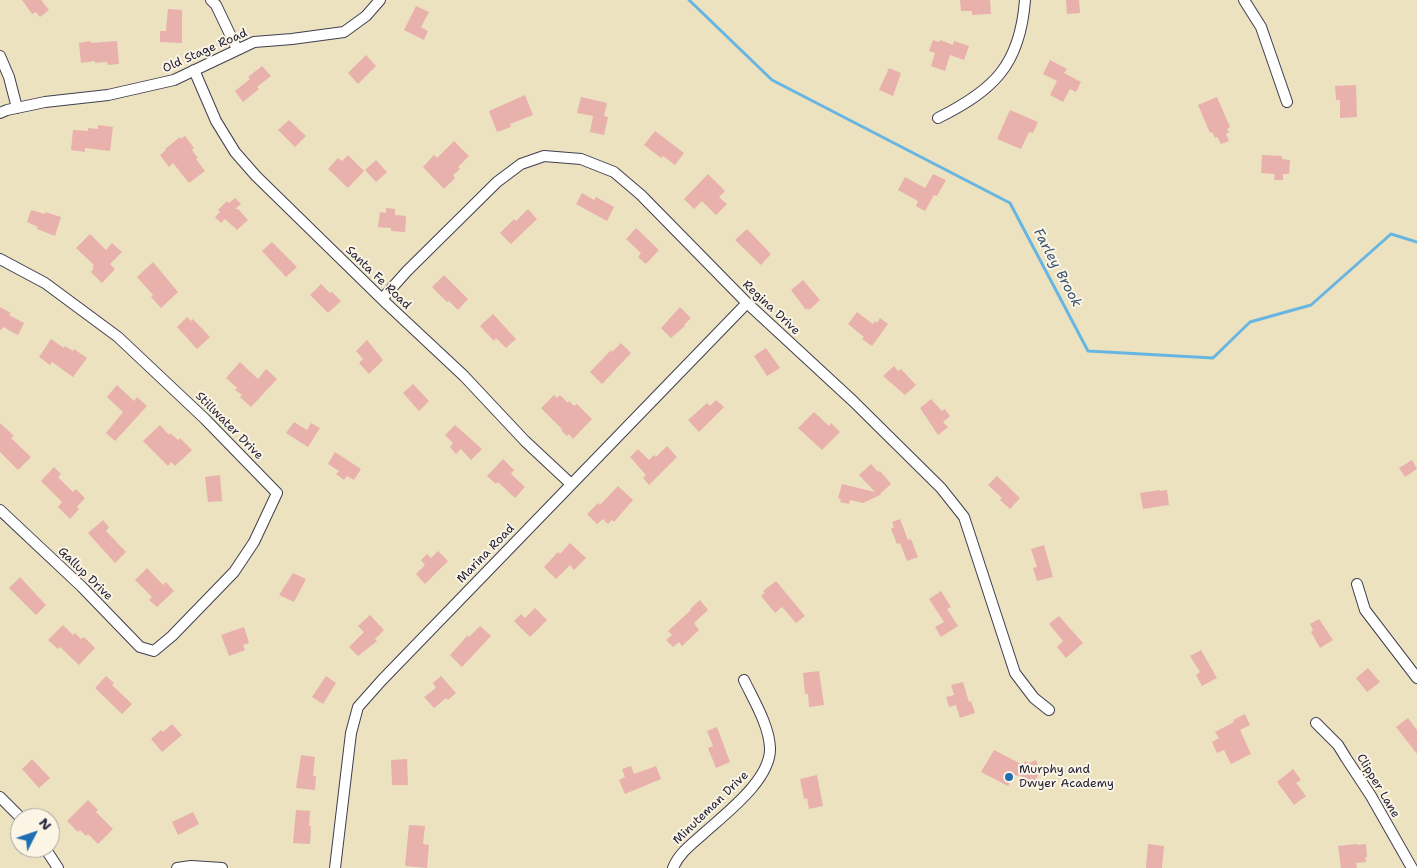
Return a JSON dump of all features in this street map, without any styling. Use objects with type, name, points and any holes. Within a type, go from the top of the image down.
[{"type":"street","points":[[211,0],[216,5],[238,50]]},
{"type":"street","name":"Old Stage Road","points":[[0,113],[45,102],[108,95],[174,80],[254,42],[344,32],[366,16],[380,0]]},
{"type":"street","points":[[938,118],[978,95],[1000,75],[1011,58],[1019,40],[1024,18],[1025,0]]},
{"type":"street","points":[[1244,0],[1261,28],[1288,102]]},
{"type":"street","points":[[0,56],[9,77],[17,108]]},
{"type":"street","name":"Santa Fe Road","points":[[194,70],[216,121],[235,152],[256,176],[464,376],[525,440],[571,484]]},
{"type":"street","name":"Regina Drive","points":[[382,299],[407,271],[496,182],[522,164],[544,156],[580,159],[614,172],[641,195],[747,303],[853,401],[941,488],[964,517],[1015,673],[1034,698],[1049,710]]},
{"type":"street","name":"Stillwater Drive","points":[[0,258],[45,283],[118,337],[205,419],[277,493],[254,542],[234,572],[172,636],[154,651]]},
{"type":"street","name":"Marina Road","points":[[335,868],[351,733],[358,708],[382,680],[747,303]]},
{"type":"street","name":"Gallup Drive","points":[[0,510],[82,587],[140,648],[154,651]]},
{"type":"street","points":[[1357,584],[1365,610],[1417,678]]},
{"type":"street","name":"Minuteman Drive","points":[[673,868],[681,854],[746,794],[767,765],[770,748],[768,739],[744,680]]},
{"type":"street","name":"Clipper Lane","points":[[1316,723],[1338,745],[1371,796],[1412,868]]},
{"type":"street","points":[[0,796],[11,808]]},
{"type":"street","points":[[177,868],[191,866],[222,868]]},
{"type":"building","points":[[22,0],[41,0],[49,10],[40,17],[36,12],[32,14]]},
{"type":"building","points":[[960,0],[990,0],[991,14],[972,15],[972,11],[961,11]]},
{"type":"building","points":[[1066,0],[1079,0],[1080,13],[1067,14]]},
{"type":"building","points":[[416,6],[429,12],[421,27],[428,31],[424,40],[404,30]]},
{"type":"building","points":[[168,9],[182,10],[182,43],[160,42],[160,31],[166,31]]},
{"type":"building","points":[[933,40],[939,42],[940,40],[953,45],[954,41],[969,46],[964,60],[950,55],[945,71],[931,66],[935,53],[929,51]]},
{"type":"building","points":[[91,41],[91,43],[117,41],[119,64],[108,65],[107,62],[95,63],[95,61],[81,63],[79,43]]},
{"type":"building","points":[[366,55],[376,66],[358,84],[348,73]]},
{"type":"building","points":[[1050,60],[1067,69],[1064,73],[1081,82],[1076,92],[1070,89],[1063,102],[1050,95],[1057,81],[1043,74]]},
{"type":"building","points":[[262,66],[271,76],[243,102],[235,91]]},
{"type":"building","points":[[889,68],[901,73],[893,96],[879,90]]},
{"type":"building","points":[[1356,85],[1357,117],[1340,118],[1340,100],[1336,100],[1335,86]]},
{"type":"building","points":[[525,95],[533,115],[510,124],[511,127],[497,132],[489,111]]},
{"type":"building","points":[[581,97],[607,103],[604,116],[608,117],[604,135],[590,132],[593,116],[577,113]]},
{"type":"building","points":[[1217,97],[1230,127],[1227,129],[1229,132],[1226,134],[1229,141],[1221,144],[1212,132],[1210,133],[1198,105]]},
{"type":"building","points":[[1010,110],[1038,122],[1033,133],[1029,132],[1021,149],[997,139]]},
{"type":"building","points":[[289,120],[306,136],[295,147],[278,130]]},
{"type":"building","points":[[98,125],[113,127],[110,151],[85,148],[85,152],[71,150],[73,130],[88,131],[88,128],[98,129]]},
{"type":"building","points":[[655,131],[684,153],[675,165],[663,156],[661,158],[644,145]]},
{"type":"building","points":[[185,136],[194,148],[192,150],[198,158],[196,159],[205,171],[189,183],[173,163],[169,167],[160,155],[180,137],[181,139]]},
{"type":"building","points":[[454,141],[469,156],[458,167],[460,169],[453,175],[455,178],[444,189],[423,167],[434,155],[437,158]]},
{"type":"building","points":[[348,155],[364,171],[348,188],[328,169],[338,158],[342,161]]},
{"type":"building","points":[[1262,155],[1282,156],[1282,159],[1290,160],[1289,174],[1283,174],[1283,180],[1274,180],[1275,174],[1261,173]]},
{"type":"building","points":[[376,160],[387,172],[376,182],[365,170]]},
{"type":"building","points":[[708,174],[725,191],[719,197],[727,204],[716,215],[702,201],[694,209],[684,199]]},
{"type":"building","points":[[933,174],[946,180],[937,196],[934,195],[925,211],[916,206],[918,201],[898,190],[905,177],[925,188]]},
{"type":"building","points":[[582,193],[594,200],[596,197],[614,207],[607,221],[576,204]]},
{"type":"building","points":[[235,198],[241,204],[235,209],[238,209],[248,220],[237,230],[225,219],[221,223],[215,217],[220,212],[218,210],[227,201],[229,203]]},
{"type":"building","points":[[386,208],[395,209],[395,215],[406,216],[405,232],[391,231],[391,228],[378,227],[380,212],[386,213]]},
{"type":"building","points":[[528,209],[537,219],[511,244],[500,233],[514,219],[516,221]]},
{"type":"building","points":[[31,210],[61,217],[55,236],[37,229],[38,227],[27,222]]},
{"type":"building","points":[[636,228],[659,250],[646,264],[638,257],[641,253],[626,239]]},
{"type":"building","points":[[747,229],[771,254],[761,265],[735,240]]},
{"type":"building","points":[[90,234],[106,250],[112,243],[122,252],[110,264],[115,269],[102,283],[91,272],[94,265],[76,248]]},
{"type":"building","points":[[272,242],[297,267],[286,277],[262,251]]},
{"type":"building","points":[[153,262],[178,292],[161,308],[151,297],[153,295],[137,277]]},
{"type":"building","points":[[444,275],[468,299],[458,310],[432,287]]},
{"type":"building","points":[[803,280],[820,300],[809,310],[808,308],[806,310],[791,290]]},
{"type":"building","points":[[321,284],[341,301],[328,313],[310,295]]},
{"type":"building","points":[[0,307],[11,313],[9,315],[24,323],[18,335],[3,327],[0,331]]},
{"type":"building","points":[[680,307],[691,318],[671,338],[661,328]]},
{"type":"building","points":[[857,312],[873,324],[875,321],[877,323],[880,318],[888,324],[872,346],[862,339],[864,337],[848,324]]},
{"type":"building","points":[[493,314],[516,339],[506,348],[496,338],[494,341],[480,326]]},
{"type":"building","points":[[187,317],[191,321],[193,319],[210,337],[197,349],[177,327]]},
{"type":"building","points":[[51,339],[64,348],[65,346],[73,351],[74,349],[87,358],[73,377],[52,362],[50,365],[39,357]]},
{"type":"building","points":[[367,340],[383,360],[369,374],[359,363],[363,359],[356,351]]},
{"type":"building","points":[[621,343],[631,353],[602,384],[590,372],[611,350],[612,352]]},
{"type":"building","points":[[766,348],[780,368],[767,376],[754,356]]},
{"type":"building","points":[[240,362],[258,379],[266,369],[277,379],[251,407],[240,397],[242,395],[235,390],[237,388],[226,378]]},
{"type":"building","points":[[894,366],[898,371],[901,369],[916,385],[905,395],[883,376]]},
{"type":"building","points":[[413,384],[429,401],[419,411],[403,393]]},
{"type":"building","points":[[117,385],[134,401],[137,397],[147,406],[115,441],[106,433],[123,412],[107,397]]},
{"type":"building","points":[[554,395],[557,398],[560,395],[574,406],[577,404],[592,419],[573,439],[569,434],[567,436],[541,408]]},
{"type":"building","points":[[931,399],[942,411],[945,409],[950,416],[943,422],[948,427],[938,435],[920,408]]},
{"type":"building","points":[[716,400],[724,407],[699,432],[688,420],[707,403],[710,406]]},
{"type":"building","points":[[814,412],[829,426],[831,423],[840,432],[822,450],[798,428]]},
{"type":"building","points":[[294,422],[307,430],[311,423],[320,428],[308,447],[286,433]]},
{"type":"building","points":[[0,423],[14,436],[11,438],[31,457],[18,470],[0,452]]},
{"type":"building","points":[[160,425],[169,435],[170,433],[178,440],[180,438],[192,450],[175,466],[171,462],[168,466],[143,441]]},
{"type":"building","points":[[455,425],[482,449],[471,460],[461,449],[456,454],[450,447],[453,443],[445,435]]},
{"type":"building","points":[[667,446],[677,457],[649,485],[643,478],[646,475],[630,457],[638,449],[649,460],[654,455],[656,457]]},
{"type":"building","points":[[335,452],[361,469],[354,480],[347,476],[344,480],[336,474],[339,471],[328,464]]},
{"type":"building","points":[[503,459],[514,470],[511,474],[525,487],[515,498],[498,482],[496,484],[487,476]]},
{"type":"building","points":[[1412,460],[1417,469],[1405,477],[1399,468]]},
{"type":"building","points":[[871,464],[891,484],[880,494],[882,494],[863,503],[850,500],[849,504],[840,502],[841,499],[838,498],[842,484],[875,492],[859,475]]},
{"type":"building","points":[[54,467],[61,474],[58,477],[73,492],[76,489],[85,498],[77,507],[79,509],[70,519],[58,507],[62,502],[41,481]]},
{"type":"building","points":[[220,475],[222,501],[208,502],[205,477]]},
{"type":"building","points":[[997,476],[1020,498],[1010,509],[1000,500],[1002,498],[988,485]]},
{"type":"building","points":[[618,486],[633,500],[614,522],[612,520],[608,524],[603,519],[597,524],[587,514],[598,503],[600,505]]},
{"type":"building","points":[[1167,490],[1169,505],[1143,509],[1140,493]]},
{"type":"building","points":[[900,519],[908,540],[911,539],[918,557],[907,561],[900,543],[897,544],[891,529],[894,527],[892,522]]},
{"type":"building","points":[[103,520],[109,527],[106,531],[126,552],[115,563],[88,533]]},
{"type":"building","points":[[570,543],[586,558],[574,570],[570,565],[556,579],[544,567],[558,552],[560,554]]},
{"type":"building","points":[[1044,545],[1053,577],[1037,581],[1033,568],[1037,567],[1031,549]]},
{"type":"building","points":[[438,551],[448,561],[425,584],[416,574],[425,565],[421,560],[427,554],[431,558]]},
{"type":"building","points":[[147,568],[163,585],[166,582],[174,591],[157,607],[149,600],[152,597],[135,580]]},
{"type":"building","points":[[293,573],[306,579],[294,602],[279,595]]},
{"type":"building","points":[[20,577],[46,605],[36,615],[9,588]]},
{"type":"building","points":[[776,581],[805,616],[796,623],[782,607],[775,613],[761,596],[765,593],[763,591]]},
{"type":"building","points":[[941,591],[951,607],[947,609],[958,626],[941,637],[935,627],[944,622],[929,599]]},
{"type":"building","points":[[700,600],[708,610],[694,623],[699,630],[682,646],[679,642],[673,647],[666,640],[672,635],[668,631]]},
{"type":"building","points":[[535,608],[547,620],[530,637],[514,621],[521,614],[525,618]]},
{"type":"building","points":[[370,615],[384,630],[375,639],[377,641],[358,656],[349,647],[364,632],[358,626]]},
{"type":"building","points":[[1059,616],[1083,643],[1066,658],[1057,647],[1063,641],[1049,624]]},
{"type":"building","points":[[1319,619],[1333,640],[1320,648],[1311,632],[1313,630],[1310,624]]},
{"type":"building","points":[[63,625],[73,635],[75,633],[81,639],[84,637],[95,648],[79,665],[60,647],[58,649],[48,640]]},
{"type":"building","points":[[480,626],[491,636],[462,667],[450,655],[468,635],[469,637]]},
{"type":"building","points":[[244,627],[249,643],[243,645],[245,650],[229,656],[221,635]]},
{"type":"building","points":[[1201,650],[1217,678],[1202,686],[1196,675],[1200,672],[1190,656]]},
{"type":"building","points":[[1368,668],[1380,682],[1367,692],[1356,678]]},
{"type":"building","points":[[819,671],[824,705],[809,707],[808,694],[805,694],[803,673]]},
{"type":"building","points":[[106,676],[114,683],[112,685],[132,704],[122,714],[95,688]]},
{"type":"building","points":[[326,676],[336,683],[323,704],[312,697]]},
{"type":"building","points":[[441,676],[456,693],[448,700],[446,698],[434,708],[424,697],[436,688],[433,683]]},
{"type":"building","points":[[963,682],[969,702],[971,701],[975,713],[960,718],[956,705],[949,707],[946,697],[954,695],[951,685]]},
{"type":"building","points":[[1245,714],[1250,725],[1240,730],[1251,754],[1231,764],[1224,750],[1217,753],[1212,742],[1219,738],[1215,732]]},
{"type":"building","points":[[1408,718],[1417,730],[1417,754],[1396,727]]},
{"type":"building","points":[[172,724],[182,735],[162,752],[151,739],[161,730],[163,732]]},
{"type":"building","points":[[717,727],[730,762],[716,768],[708,748],[713,746],[707,731]]},
{"type":"building","points":[[994,750],[1023,765],[1025,761],[1029,763],[1036,760],[1040,771],[1034,783],[1019,775],[1014,775],[1008,786],[981,772]]},
{"type":"building","points":[[301,755],[315,757],[313,776],[316,776],[315,790],[296,788]]},
{"type":"building","points":[[32,759],[50,778],[39,788],[22,769]]},
{"type":"building","points":[[407,759],[408,785],[392,785],[391,760]]},
{"type":"building","points":[[631,766],[634,774],[656,766],[661,779],[625,794],[619,780],[625,777],[622,769]]},
{"type":"building","points":[[1293,769],[1301,780],[1296,783],[1306,796],[1294,805],[1277,782]]},
{"type":"building","points":[[817,775],[823,806],[809,809],[807,798],[804,799],[800,779]]},
{"type":"building","points":[[88,800],[98,810],[96,812],[113,829],[98,844],[88,834],[86,836],[80,830],[78,832],[67,821]]},
{"type":"building","points":[[296,810],[310,811],[310,844],[293,843]]},
{"type":"building","points":[[193,812],[199,824],[178,835],[172,822]]},
{"type":"building","points":[[409,825],[425,826],[423,844],[429,845],[427,868],[405,866]]},
{"type":"building","points":[[1148,844],[1164,846],[1162,868],[1146,868]]},
{"type":"building","points":[[1366,844],[1366,862],[1356,863],[1357,868],[1341,868],[1338,846]]},
{"type":"waterway","name":"Farley Brook","points":[[689,0],[772,80],[1010,203],[1088,351],[1213,358],[1250,322],[1311,305],[1391,234],[1417,242]]},
{"type":"place","name":"Murphy and Dwyer Academy","points":[[1009,777]]}]
